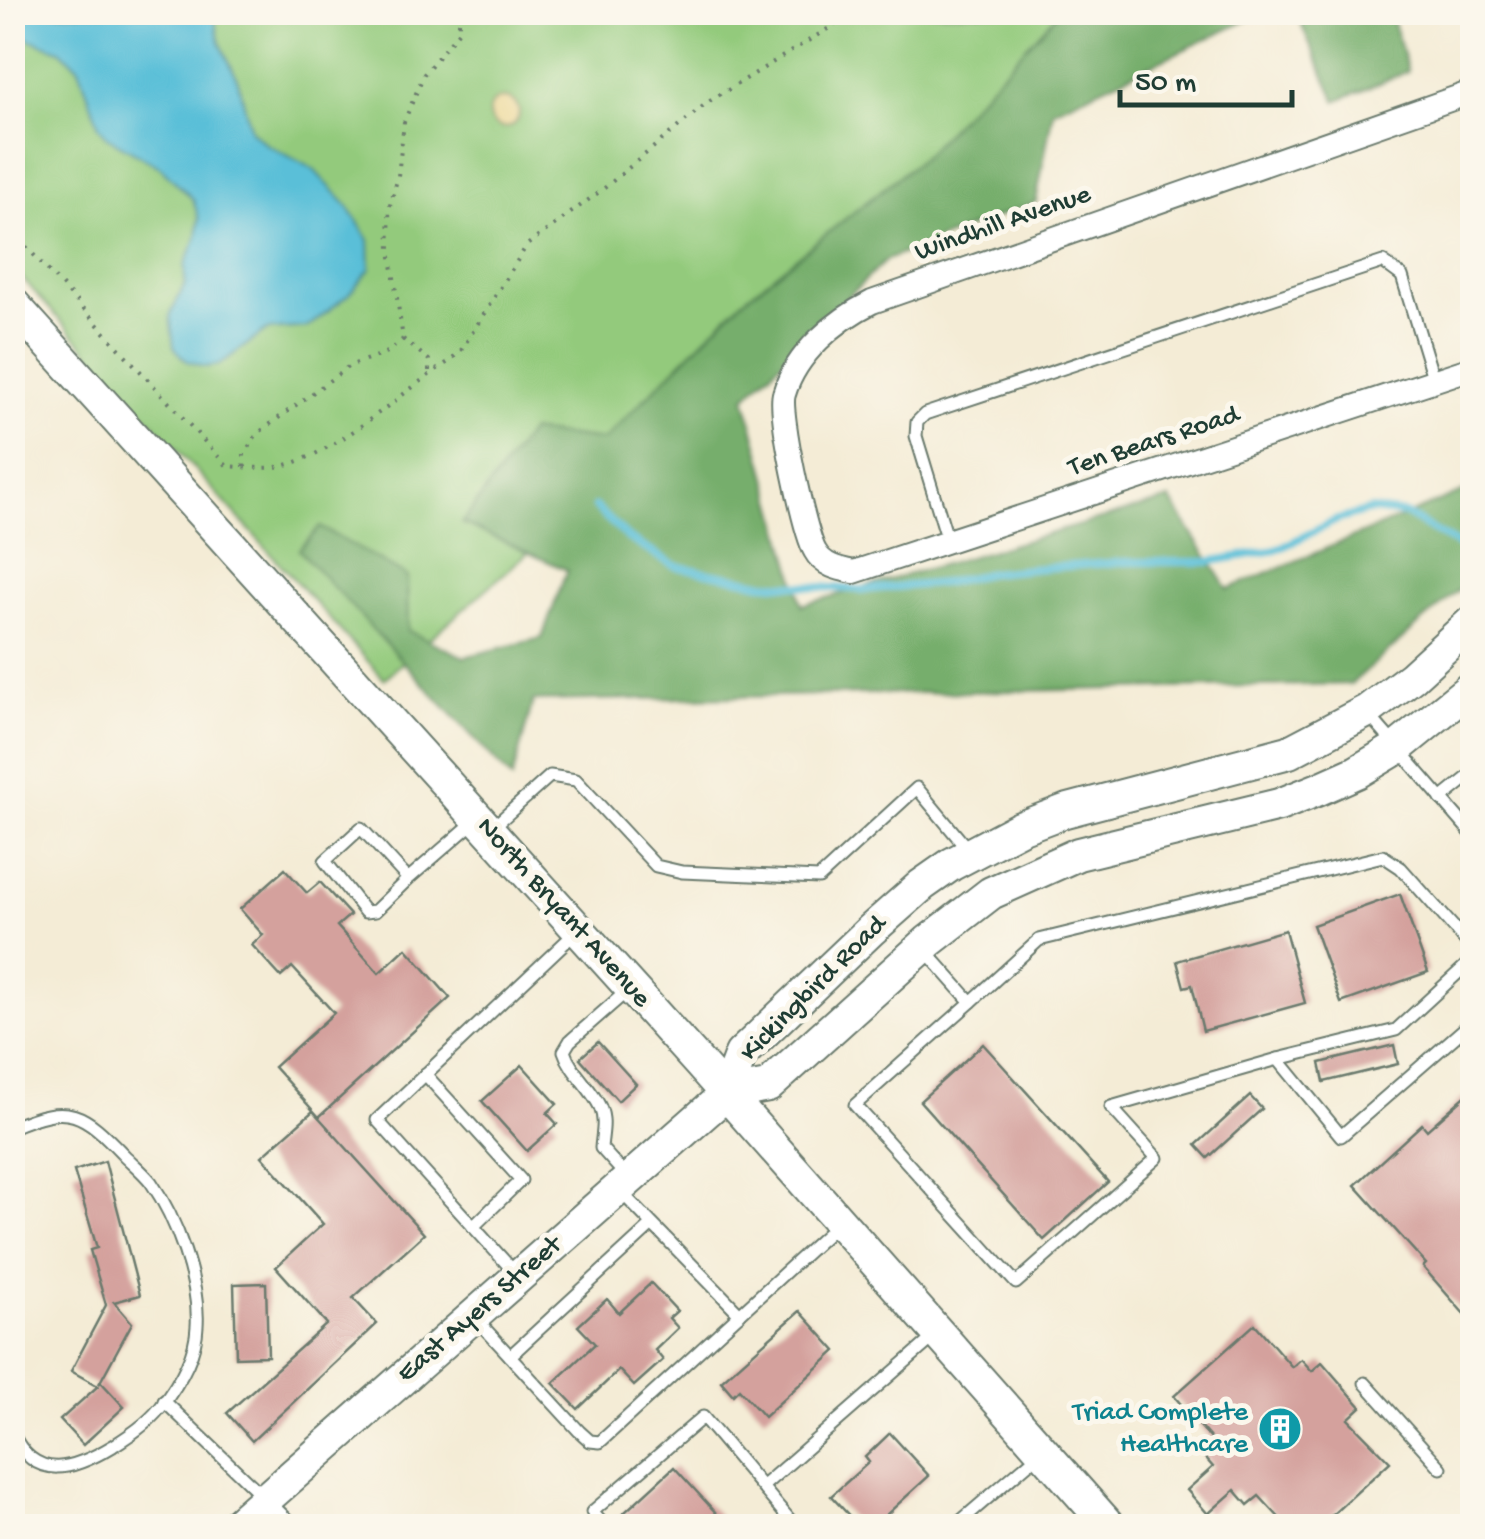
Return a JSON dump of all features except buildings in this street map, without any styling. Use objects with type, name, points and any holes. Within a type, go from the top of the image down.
[{"type":"street","name":"Windhill Avenue","points":[[854,572],[832,568],[815,552],[783,428],[783,396],[800,362],[842,317],[872,302],[1472,92]]},
{"type":"street","name":"North Bryant Avenue","points":[[12,303],[726,1094],[1109,1526]]},
{"type":"street","name":"Ten Bears Road","points":[[854,572],[1472,368]]},
{"type":"street","name":"Kickingbird Road","points":[[726,1094],[741,1054],[748,1047],[922,885],[970,852],[1065,811],[1289,752],[1366,711],[1412,677],[1472,622]]},
{"type":"street","name":"Kickingbird Road","points":[[726,1094],[768,1086],[961,914],[1027,874],[1078,854],[1278,805],[1357,772],[1397,748],[1472,686]]},
{"type":"street","name":"East Ayers Street","points":[[235,1526],[726,1094]]},
{"type":"lane","points":[[948,541],[916,436],[917,422],[925,414],[1382,262],[1402,276],[1434,381]]},
{"type":"lane","points":[[1366,711],[1472,834]]},
{"type":"lane","points":[[1441,800],[1472,774]]},
{"type":"lane","points":[[408,879],[360,828],[325,861],[366,912],[374,911],[408,879],[550,776],[576,780],[656,866],[682,872],[819,878],[917,788],[970,852]]},
{"type":"lane","points":[[1472,948],[1401,868],[1383,856],[1039,940],[854,1105],[1016,1284],[1157,1158],[1111,1107],[1396,1030],[1472,960]]},
{"type":"lane","points":[[518,1276],[377,1120],[578,930]]},
{"type":"lane","points":[[922,946],[971,1002]]},
{"type":"lane","points":[[630,988],[570,1041],[564,1051],[567,1061],[600,1106],[604,1126],[602,1148],[624,1184],[652,1224],[740,1314]]},
{"type":"lane","points":[[1278,1059],[1340,1136],[1472,1022]]},
{"type":"lane","points":[[426,1074],[522,1180],[474,1227]]},
{"type":"lane","points":[[12,1126],[52,1111],[76,1115],[100,1130],[150,1182],[190,1265],[198,1326],[186,1369],[164,1402],[135,1431],[84,1464],[66,1469],[44,1465],[19,1448],[12,1432]]},
{"type":"lane","points":[[473,1316],[590,1440],[600,1442],[840,1222]]},
{"type":"lane","points":[[510,1356],[652,1224]]},
{"type":"lane","points":[[763,1486],[938,1333]]},
{"type":"lane","points":[[1365,1383],[1441,1468]]},
{"type":"lane","points":[[164,1402],[294,1526]]},
{"type":"lane","points":[[606,1526],[592,1512],[704,1417],[795,1526]]},
{"type":"lane","points":[[960,1525],[1043,1451]]},
{"type":"path","points":[[429,374],[429,360],[403,339],[390,250],[389,209],[398,176],[404,122],[424,74],[459,31],[454,12]]},
{"type":"path","points":[[27,222],[14,232],[227,466],[278,467],[319,450],[366,423],[462,350],[527,245],[602,190],[708,102],[840,22],[850,12]]},
{"type":"path","points":[[244,467],[244,454],[257,434],[349,366],[387,352],[403,339]]},
{"type":"green space","points":[[12,13],[1142,13],[384,679],[13,268]]},
{"type":"green space","points":[[1058,13],[1263,13],[1053,110],[1036,202],[886,260],[745,397],[802,605],[1170,499],[1228,589],[1472,488],[1472,578],[1351,684],[533,701],[512,779],[299,550],[320,527],[407,576],[408,631],[464,657],[542,638],[567,570],[462,523],[530,431],[604,440],[742,301],[922,158]]},
{"type":"green space","points":[[1296,13],[1390,13],[1408,71],[1336,101]]},
{"type":"sand","points":[[504,98],[515,102],[519,113],[515,124],[504,128],[493,124],[489,113],[493,102]]},
{"type":"water","points":[[12,13],[213,13],[251,131],[266,144],[313,169],[347,205],[369,240],[370,269],[348,295],[308,327],[267,330],[219,365],[205,367],[187,361],[174,347],[170,316],[185,284],[185,265],[197,237],[199,219],[193,199],[160,167],[107,137],[99,126],[79,68],[60,50],[13,29]]},
{"type":"waterway","points":[[595,507],[628,538],[675,566],[761,583],[863,590],[1042,568],[1124,562],[1207,562],[1276,550],[1337,520],[1371,510],[1405,514],[1472,553]]},
{"type":"place","name":"Triad Complete Healthcare","points":[[1280,1429]]}]
